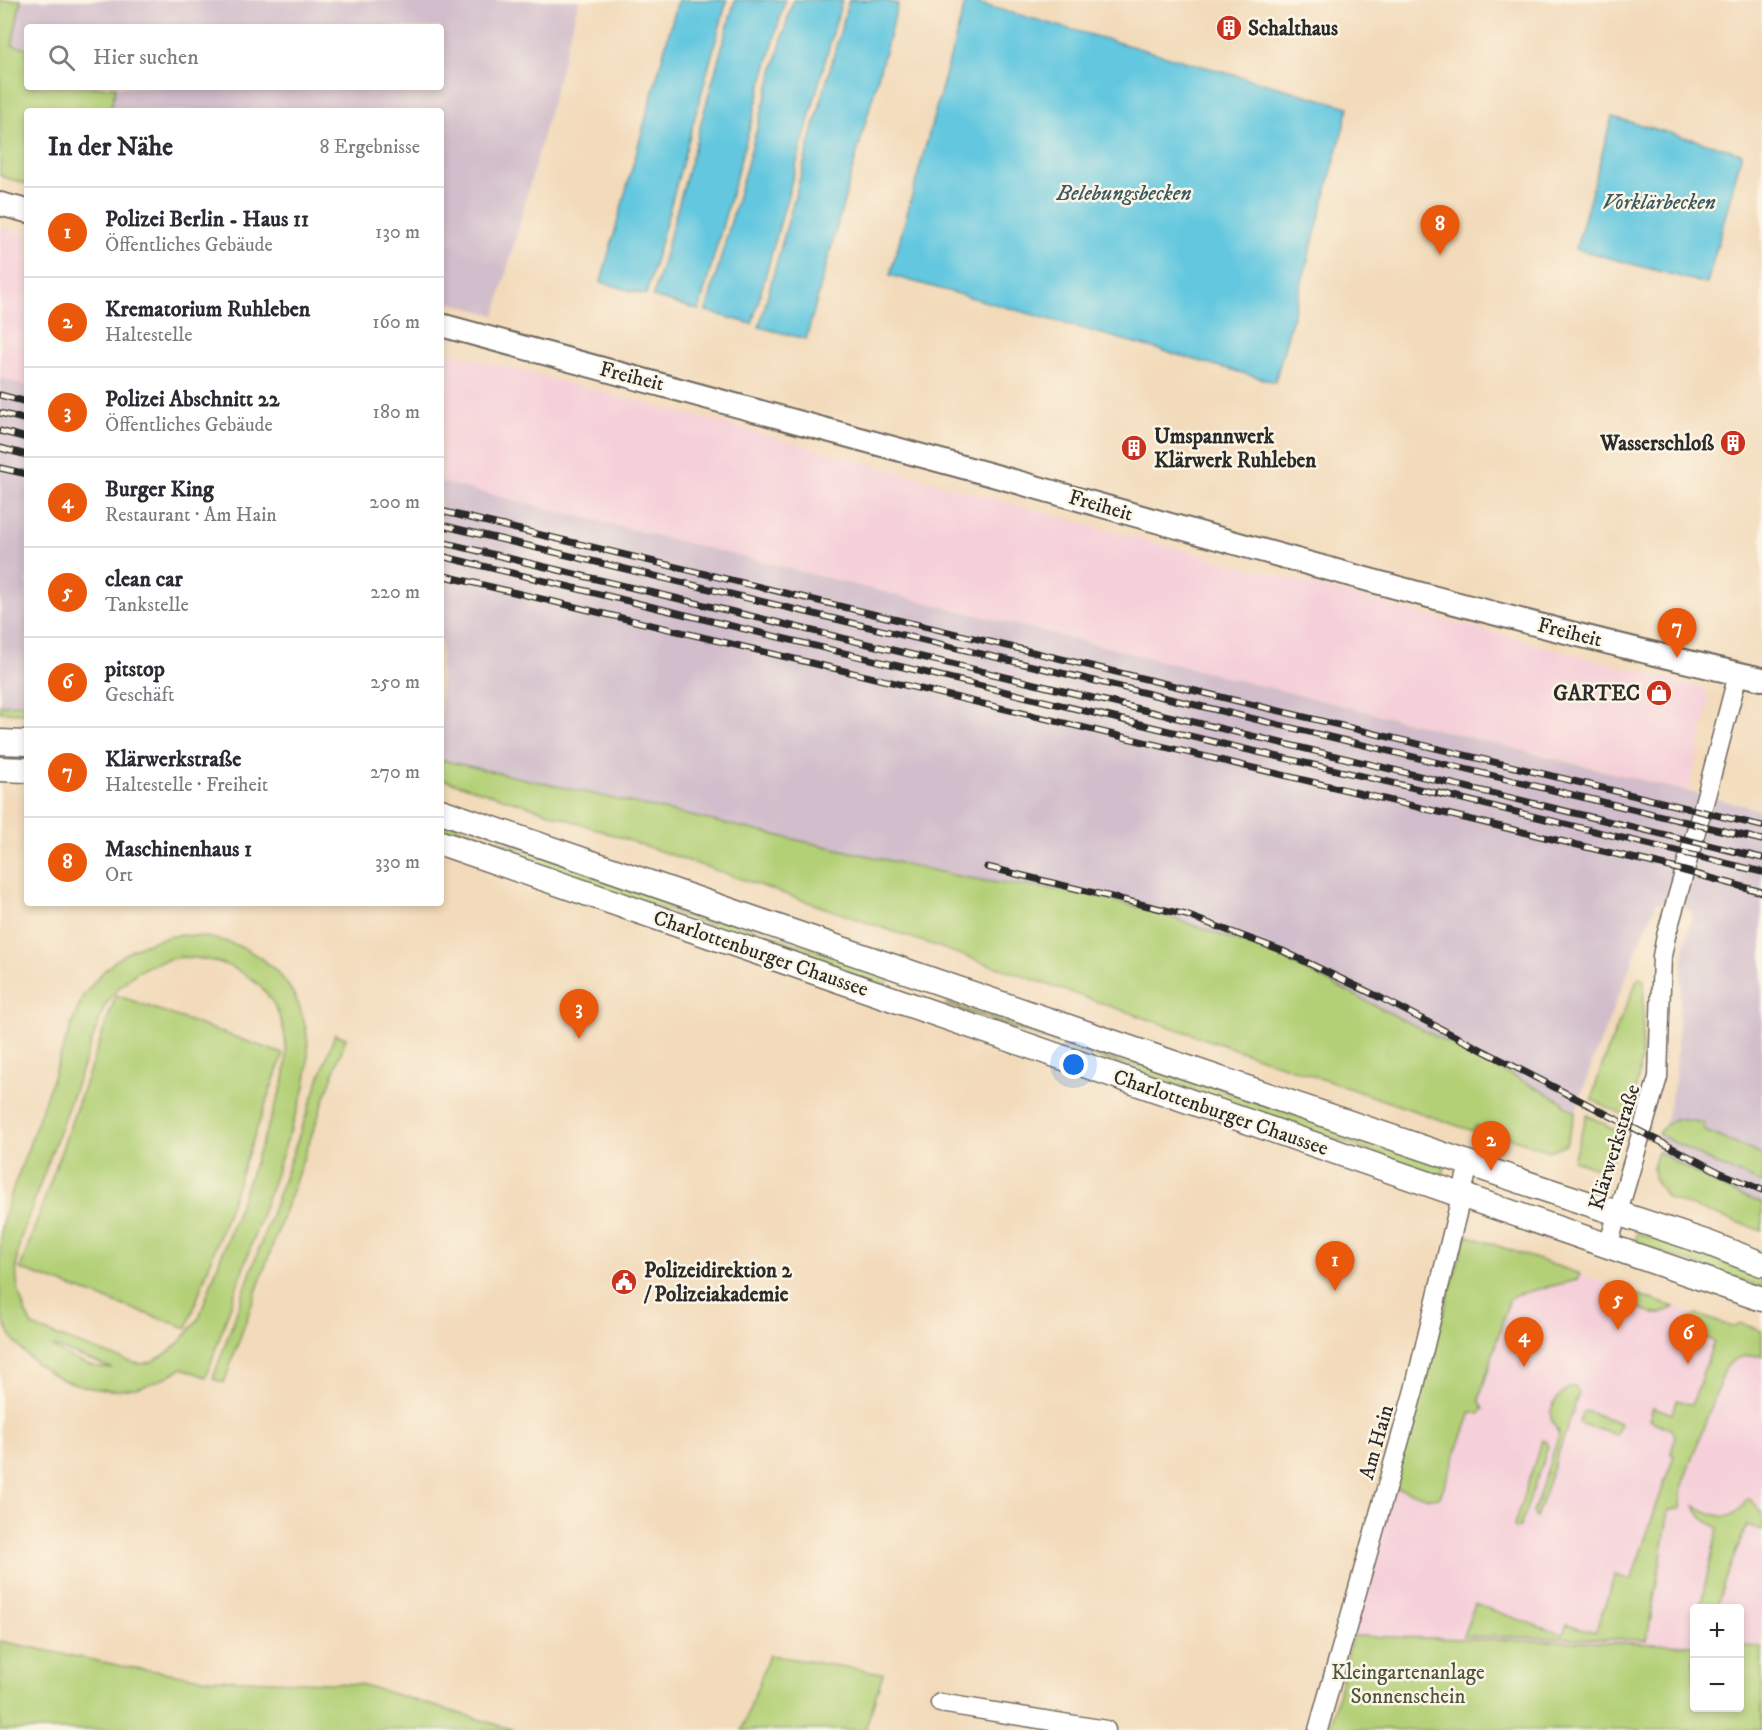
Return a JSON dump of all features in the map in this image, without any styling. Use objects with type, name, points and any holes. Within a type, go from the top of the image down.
[{"type":"main road","points":[[0,742],[24,743]]},
{"type":"main road","points":[[0,769],[24,770]]},
{"type":"main road","name":"Charlottenburger Chaussee","points":[[444,812],[1469,1164],[1618,1212],[1762,1264]]},
{"type":"main road","name":"Charlottenburger Chaussee","points":[[444,844],[1762,1299]]},
{"type":"street","points":[[0,204],[24,210]]},
{"type":"street","name":"Freiheit","points":[[444,326],[755,408],[1285,557],[1546,627],[1762,679]]},
{"type":"street","name":"Klärwerkstraße","points":[[1608,1246],[1658,1077],[1662,956],[1666,936],[1738,674]]},
{"type":"street","name":"Am Hain","points":[[1318,1730],[1414,1390],[1469,1164]]},
{"type":"street","points":[[940,1703],[1106,1730]]},
{"type":"shaded area","points":[[21,0],[579,0],[495,315],[444,301],[444,108],[24,108],[24,183],[0,176],[0,105]]},
{"type":"shaded area","points":[[0,227],[24,233],[24,385],[0,378]]},
{"type":"shaded area","points":[[444,351],[748,430],[1107,530],[1702,688],[1707,693],[1709,702],[1689,791],[444,483]]},
{"type":"shaded area","points":[[0,378],[24,385],[24,704],[0,705]]},
{"type":"shaded area","points":[[444,483],[1762,810],[1762,1155],[1674,1120],[1664,1127],[1675,1080],[1682,969],[1693,911],[1656,902],[1593,1060],[1576,1112],[1563,1105],[1564,1102],[1276,955],[997,883],[671,813],[444,761]]},
{"type":"shaded area","points":[[1658,1134],[1720,1166],[1762,1183],[1762,1203],[1724,1189],[1658,1152]]},
{"type":"shaded area","points":[[1466,1235],[1732,1327],[1741,1323],[1762,1331],[1762,1647],[1744,1646],[1744,1604],[1690,1604],[1690,1645],[1352,1636]]},
{"type":"green space","points":[[0,0],[21,0],[12,45],[24,47],[24,90],[115,90],[111,108],[24,108],[24,183],[0,176]]},
{"type":"green space","points":[[24,704],[24,713],[0,712],[0,705]]},
{"type":"green space","points":[[444,761],[958,876],[997,883],[1083,892],[1159,913],[1276,955],[1564,1102],[1563,1105],[1576,1112],[1566,1144],[1549,1151],[1476,1126],[1473,1131],[532,807],[444,780]]},
{"type":"green space","points":[[444,822],[889,975],[885,986],[444,833]]},
{"type":"green space","points":[[179,935],[212,938],[240,947],[264,961],[284,979],[297,1002],[306,1029],[308,1058],[304,1091],[206,1377],[182,1368],[140,1387],[95,1389],[65,1380],[44,1369],[18,1345],[5,1325],[1,1314],[1,1228],[11,1193],[83,996],[103,972],[124,955],[163,938]],"holes":[[[181,957],[208,960],[231,967],[250,978],[266,993],[278,1012],[284,1033],[286,1057],[283,1084],[199,1318],[182,1340],[168,1353],[142,1364],[107,1354],[32,1326],[19,1294],[17,1263],[20,1240],[104,1007],[120,987],[136,973],[156,963]],[[53,1346],[112,1368],[81,1362]]]},
{"type":"green space","points":[[1641,977],[1644,980],[1642,1050],[1637,1084],[1628,1117],[1592,1100],[1612,1038],[1638,979]]},
{"type":"green space","points":[[116,995],[283,1054],[187,1328],[20,1269]]},
{"type":"green space","points":[[947,1003],[1116,1061],[1164,1070],[1445,1166],[1442,1176],[946,1005]]},
{"type":"green space","points":[[335,1034],[346,1038],[224,1383],[213,1379]]},
{"type":"green space","points":[[1587,1115],[1621,1133],[1610,1165],[1602,1170],[1573,1160]]},
{"type":"green space","points":[[1674,1119],[1705,1124],[1703,1130],[1762,1155],[1762,1183],[1720,1166],[1658,1134]]},
{"type":"green space","points":[[1658,1152],[1724,1189],[1762,1203],[1762,1231],[1667,1198],[1654,1178],[1653,1167]]},
{"type":"green space","points":[[1637,1233],[1762,1276],[1762,1287],[1640,1245],[1635,1237]]},
{"type":"green space","points":[[1466,1235],[1580,1274],[1577,1280],[1514,1295],[1509,1300],[1479,1400],[1484,1409],[1479,1414],[1471,1412],[1440,1497],[1429,1498],[1393,1487]]},
{"type":"green space","points":[[1609,1285],[1674,1307],[1662,1314],[1655,1314],[1615,1299],[1609,1293]]},
{"type":"green space","points":[[1696,1314],[1732,1327],[1741,1323],[1762,1331],[1762,1356],[1741,1357],[1732,1361],[1725,1369],[1682,1485],[1680,1509],[1669,1510],[1647,1640],[1463,1636],[1475,1604],[1563,1635],[1567,1624],[1595,1633],[1615,1575],[1631,1580],[1674,1455],[1671,1454],[1675,1437],[1672,1430],[1649,1420],[1653,1407],[1672,1414],[1677,1400],[1692,1405],[1714,1341],[1678,1328]]},
{"type":"green space","points":[[1571,1387],[1576,1387],[1579,1393],[1536,1518],[1533,1513],[1559,1435],[1552,1421],[1551,1411],[1559,1397]]},
{"type":"green space","points":[[1585,1411],[1618,1422],[1620,1424],[1617,1435],[1579,1423]]},
{"type":"green space","points":[[1542,1440],[1548,1447],[1520,1527],[1515,1529],[1514,1525]]},
{"type":"green space","points":[[1747,1499],[1752,1500],[1762,1514],[1762,1530],[1747,1525],[1724,1582],[1718,1604],[1701,1604],[1718,1528],[1702,1518],[1694,1506],[1724,1516],[1736,1513]]},
{"type":"green space","name":"Kleingartenanlage Sonnenschein","points":[[1352,1636],[1690,1645],[1690,1712],[1744,1712],[1744,1646],[1762,1647],[1762,1730],[1330,1730]]},
{"type":"green space","points":[[0,1641],[122,1666],[209,1679],[360,1684],[515,1730],[0,1730]]},
{"type":"green space","points":[[769,1655],[883,1673],[865,1730],[742,1730]]},
{"type":"water","points":[[678,0],[727,0],[646,295],[601,282]]},
{"type":"water","points":[[735,0],[785,0],[699,310],[653,297]]},
{"type":"water","points":[[793,0],[842,0],[752,324],[706,311]]},
{"type":"water","points":[[849,0],[883,0],[898,4],[806,339],[759,327]]},
{"type":"water","name":"Belebungsbecken","points":[[966,0],[1349,107],[1275,382],[890,275]]},
{"type":"water","name":"Vorklärbecken","points":[[1612,117],[1742,153],[1707,284],[1576,249]]},
{"type":"railway","points":[[0,395],[24,401]]},
{"type":"railway","points":[[0,413],[24,419]]},
{"type":"railway","points":[[0,431],[24,437]]},
{"type":"railway","points":[[0,448],[24,454]]},
{"type":"railway","points":[[0,468],[24,473]]},
{"type":"railway","points":[[444,512],[1762,826]]},
{"type":"railway","points":[[444,526],[1762,840]]},
{"type":"railway","points":[[444,543],[1762,858]]},
{"type":"railway","points":[[444,557],[1227,745],[1445,795]]},
{"type":"railway","points":[[444,576],[1666,866],[1762,892]]},
{"type":"railway","points":[[1438,793],[1762,872]]},
{"type":"railway","points":[[987,867],[1186,915],[1283,951],[1379,997],[1721,1173],[1762,1190]]},
{"type":"place","name":"Schalthaus","points":[[1229,28]]},
{"type":"place","name":"Maschinenhaus 1","points":[[1440,255]]},
{"type":"place","name":"Wasserschloß","points":[[1733,443]]},
{"type":"place","name":"Umspannwerk Klärwerk Ruhleben","points":[[1134,448]]},
{"type":"place","name":"Klärwerkstraße","points":[[1677,658]]},
{"type":"place","name":"GARTEC","points":[[1659,693]]},
{"type":"place","name":"Polizei Abschnitt 22","points":[[579,1039]]},
{"type":"place","name":"Krematorium Ruhleben","points":[[1491,1171]]},
{"type":"place","name":"Polizeidirektion 2 / Polizeiakademie","points":[[624,1282]]},
{"type":"place","name":"Polizei Berlin - Haus 11","points":[[1335,1291]]},
{"type":"place","name":"clean car","points":[[1618,1330]]},
{"type":"place","name":"pitstop","points":[[1688,1364]]},
{"type":"place","name":"Burger King","points":[[1524,1367]]}]
